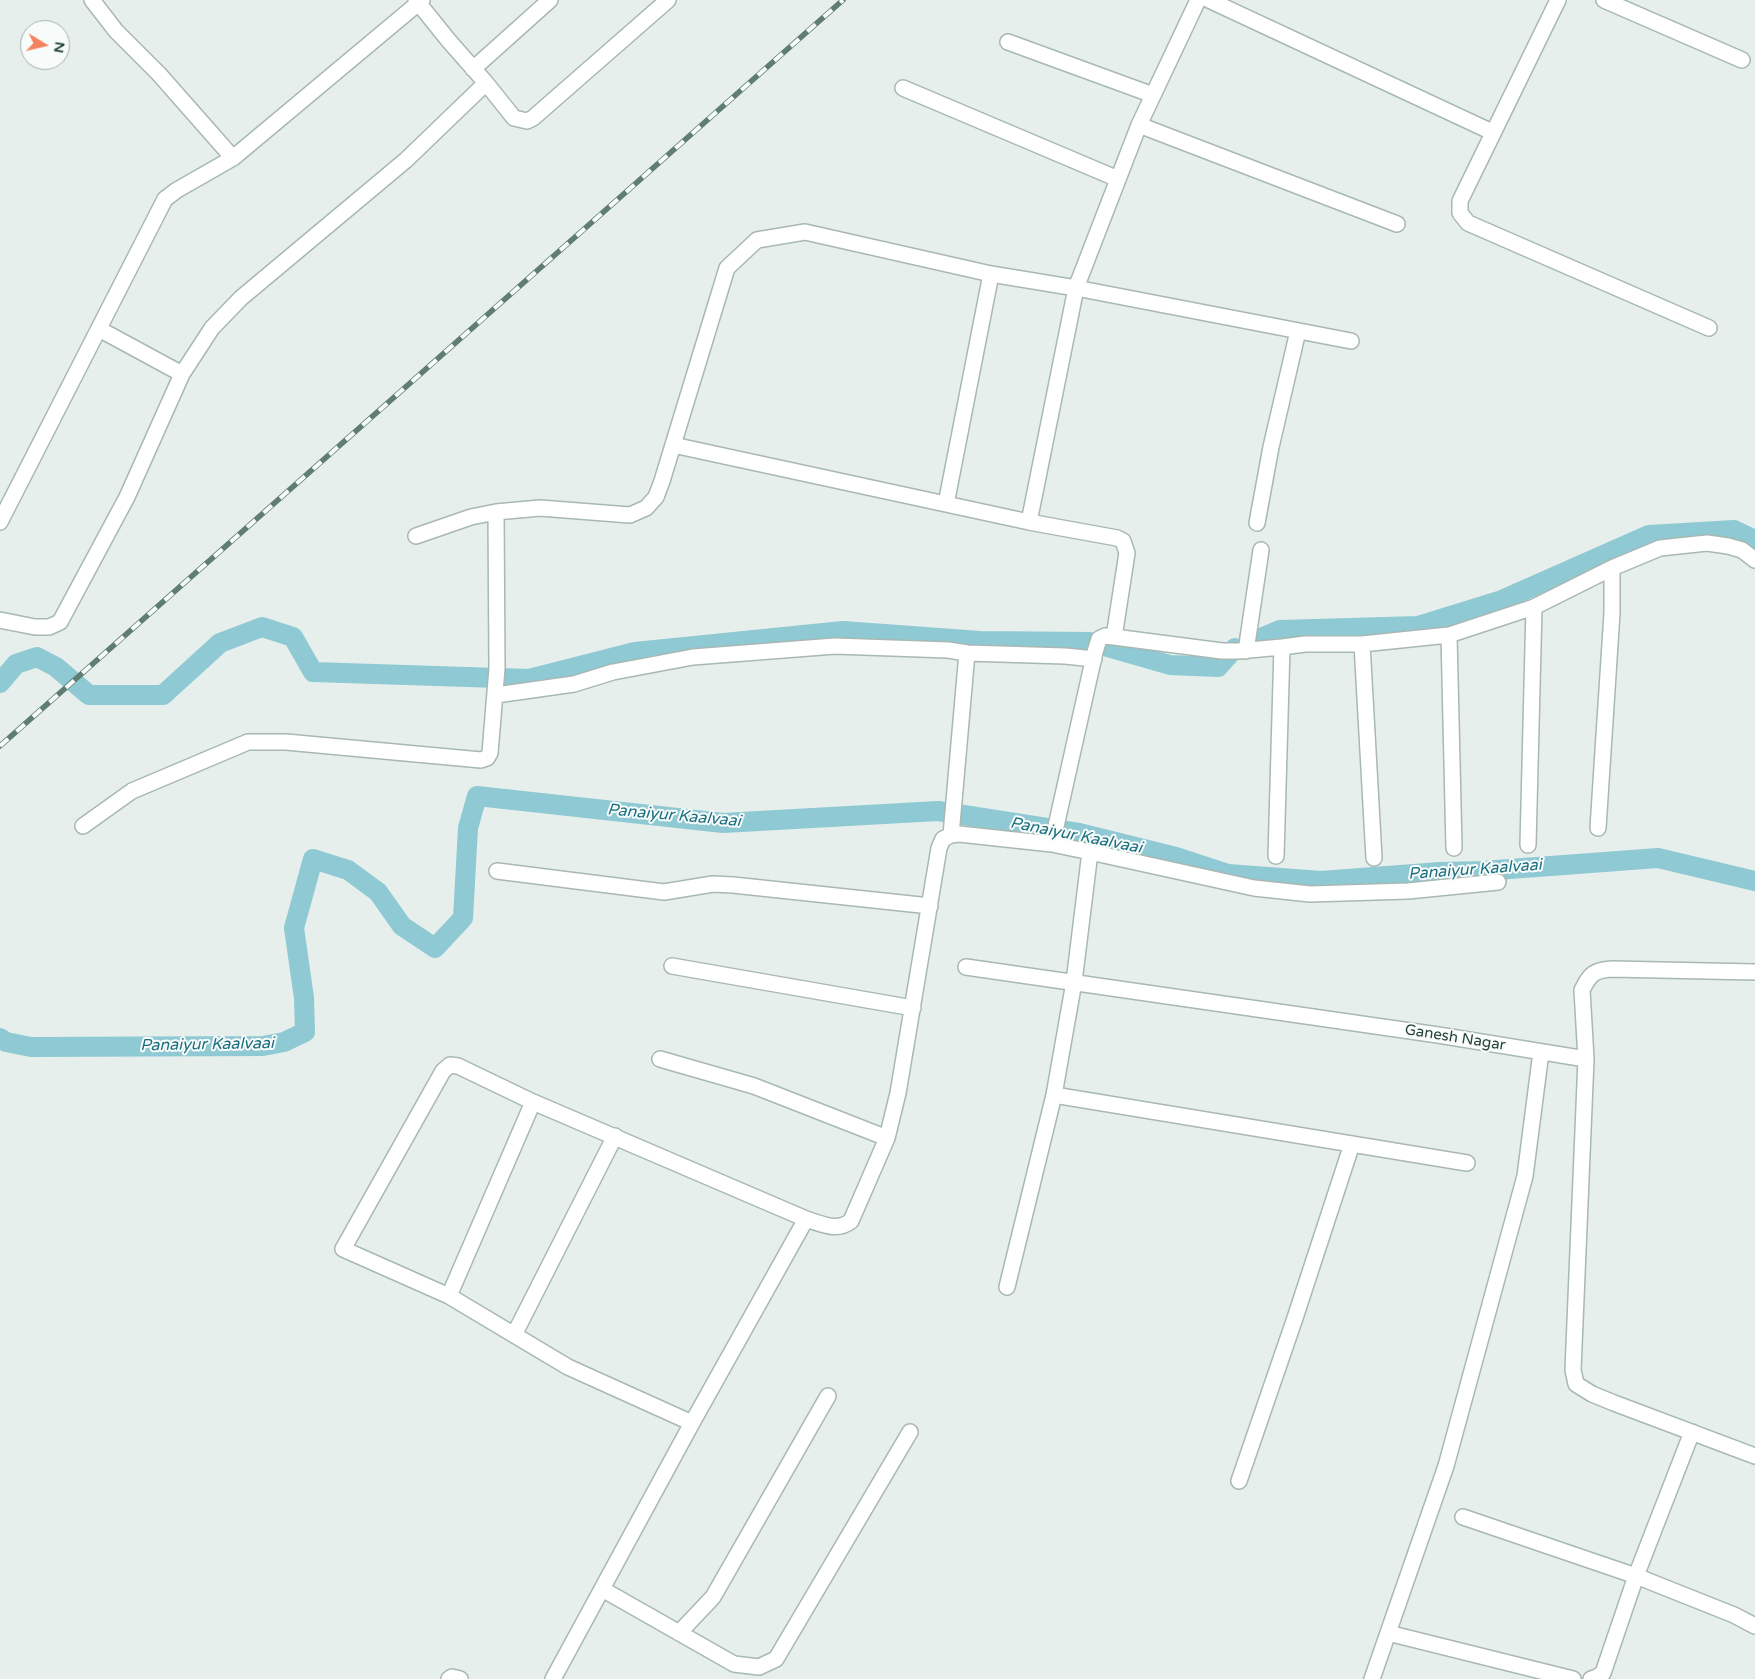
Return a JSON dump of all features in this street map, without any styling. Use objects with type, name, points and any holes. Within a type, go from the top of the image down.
[{"type":"street","points":[[92,0],[116,32],[159,74],[233,158]]},
{"type":"street","points":[[472,69],[550,0]]},
{"type":"street","points":[[0,522],[165,200],[177,190],[233,158],[419,1],[472,69],[486,83],[514,118],[527,121],[533,118],[668,0]]},
{"type":"street","points":[[1029,522],[1076,288],[1139,125],[1198,0]]},
{"type":"street","points":[[1209,0],[1492,132]]},
{"type":"street","points":[[1558,0],[1460,201],[1460,213],[1468,223],[1709,328]]},
{"type":"street","points":[[1604,0],[1742,60]]},
{"type":"street","points":[[1008,42],[1153,95]]},
{"type":"street","points":[[0,620],[35,627],[50,627],[60,622],[127,498],[182,374],[212,328],[240,298],[406,160],[486,83]]},
{"type":"street","points":[[903,88],[1118,178]]},
{"type":"street","points":[[1139,125],[1397,224]]},
{"type":"street","points":[[416,536],[471,517],[496,512],[540,508],[630,515],[646,508],[656,497],[728,268],[757,240],[805,232],[990,274],[1076,288],[1298,332],[1351,340]]},
{"type":"street","points":[[946,504],[990,274]]},
{"type":"street","points":[[99,329],[182,374]]},
{"type":"street","points":[[1257,522],[1271,447],[1298,332]]},
{"type":"street","points":[[673,444],[1029,522],[1117,538],[1122,541],[1128,553],[1101,647],[1052,839]]},
{"type":"street","points":[[83,826],[132,791],[248,742],[286,742],[481,760],[487,758],[490,753],[497,668],[496,512]]},
{"type":"street","points":[[496,693],[574,684],[613,672],[692,657],[835,646],[1065,656],[1101,647],[1242,651],[1282,648],[1304,644],[1362,644],[1449,636],[1534,607],[1612,568],[1660,548],[1707,543],[1742,550],[1755,560]]},
{"type":"street","points":[[1242,651],[1261,550]]},
{"type":"street","points":[[1598,828],[1612,613],[1612,568]]},
{"type":"street","points":[[1528,845],[1534,607]]},
{"type":"street","points":[[1449,636],[1454,848]]},
{"type":"street","points":[[1362,644],[1374,858]]},
{"type":"street","points":[[1276,856],[1282,648]]},
{"type":"street","points":[[692,1423],[568,1367],[449,1296],[343,1249],[442,1071],[450,1065],[458,1066],[533,1102],[806,1220],[832,1227],[844,1226],[851,1221],[887,1138],[898,1093],[939,848],[943,839],[952,828],[967,653]]},
{"type":"street","points":[[952,828],[959,834],[1052,839],[1090,852],[1254,888],[1310,894],[1408,890],[1498,882]]},
{"type":"street","points":[[1007,1287],[1054,1095],[1074,982],[1090,852]]},
{"type":"street","points":[[497,871],[664,892],[713,884],[733,885],[930,906]]},
{"type":"street","points":[[672,966],[913,1008]]},
{"type":"street","name":"Ganesh Nagar","points":[[966,967],[1438,1035],[1586,1060]]},
{"type":"street","points":[[1755,972],[1597,970],[1587,980],[1582,990],[1586,1060],[1573,1370],[1576,1384],[1592,1394],[1614,1404],[1755,1456]]},
{"type":"street","points":[[1372,1679],[1446,1466],[1526,1176],[1541,1052]]},
{"type":"street","points":[[660,1059],[754,1086],[887,1138]]},
{"type":"street","points":[[1054,1095],[1467,1163]]},
{"type":"street","points":[[449,1296],[533,1102]]},
{"type":"street","points":[[514,1335],[615,1136]]},
{"type":"street","points":[[1239,1481],[1352,1144]]},
{"type":"street","points":[[553,1679],[692,1423],[806,1220]]},
{"type":"street","points":[[678,1633],[713,1596],[828,1396]]},
{"type":"street","points":[[602,1589],[734,1664],[759,1667],[776,1659],[910,1432]]},
{"type":"street","points":[[1592,1679],[1603,1673],[1636,1576],[1692,1432]]},
{"type":"street","points":[[1463,1517],[1636,1576],[1734,1615],[1755,1626]]},
{"type":"street","points":[[1388,1633],[1573,1679]]},
{"type":"street","points":[[449,1679],[452,1677],[460,1679]]},
{"type":"waterway","points":[[1263,637],[1280,630],[1418,626],[1502,600],[1649,535],[1734,530],[1755,540]]},
{"type":"waterway","points":[[0,683],[16,664],[37,657],[56,667],[89,695],[163,695],[220,643],[262,627],[293,637],[313,672],[529,679],[635,652],[843,631],[980,641],[1090,642],[1170,665],[1218,667],[1235,648]]},
{"type":"waterway","name":"Panaiyur Kaalvaai","points":[[0,1038],[6,1042],[31,1047],[263,1046],[284,1042],[305,1032],[304,998],[294,928],[313,859],[348,870],[378,892],[402,926],[435,948],[463,918],[468,828],[477,796],[723,823],[938,811],[1079,833],[1176,857],[1228,874],[1321,881],[1658,858],[1755,881]]},
{"type":"railway","points":[[0,746],[843,0]]}]
